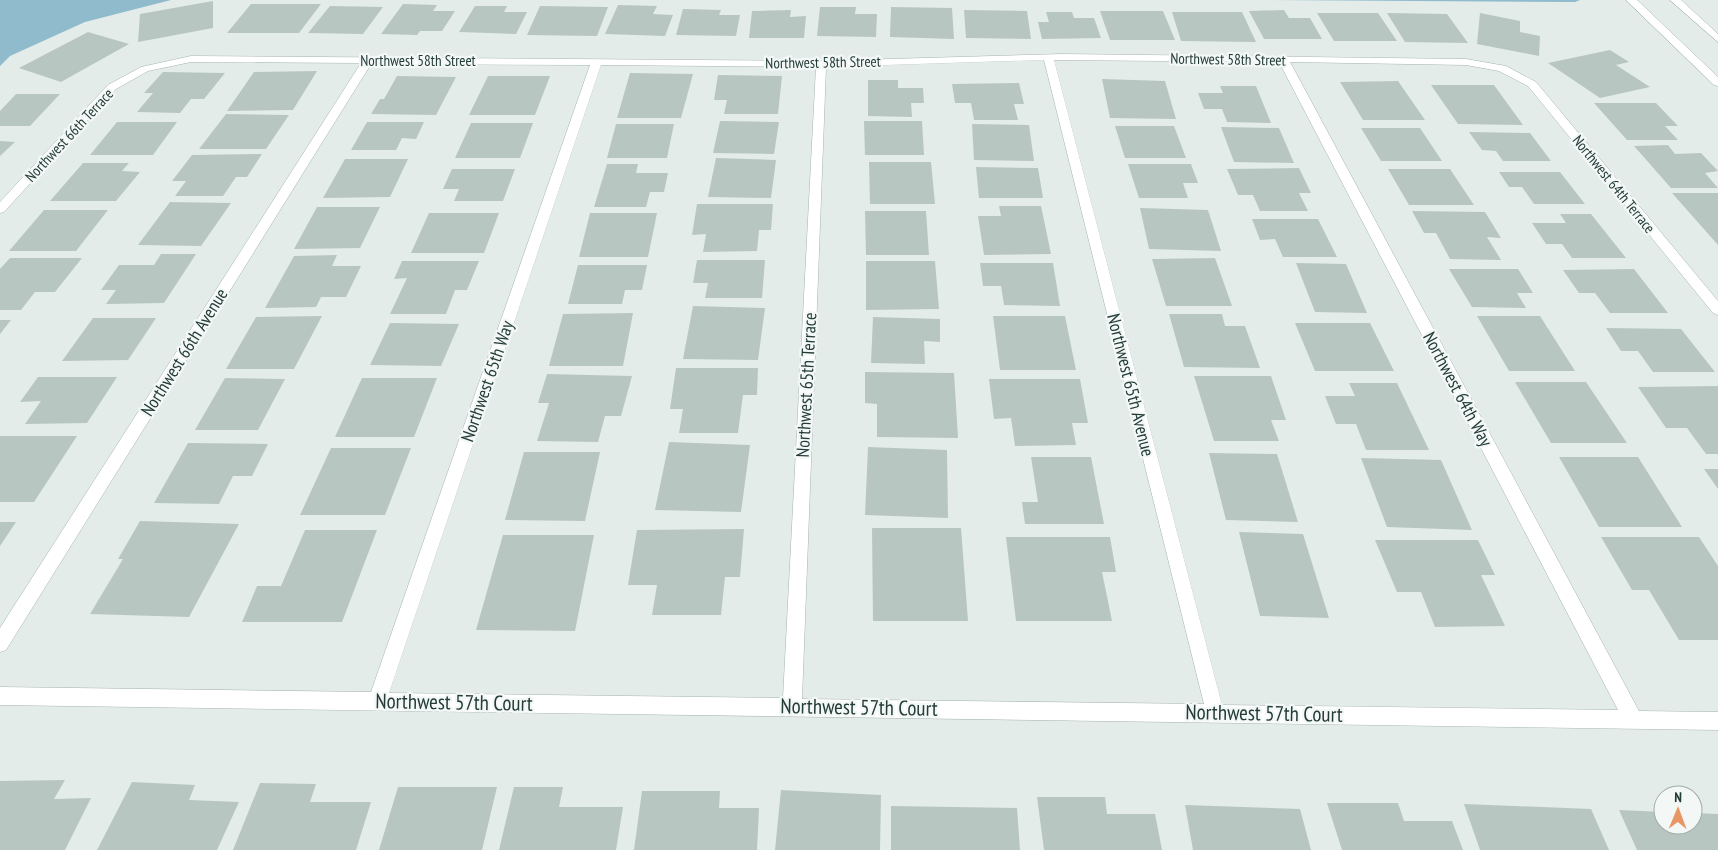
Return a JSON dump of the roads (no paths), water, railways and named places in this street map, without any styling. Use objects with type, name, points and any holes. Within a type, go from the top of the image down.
[{"type":"street","points":[[1631,0],[1718,83]]},
{"type":"street","points":[[1675,0],[1718,39]]},
{"type":"street","name":"Northwest 58th Street","points":[[145,69],[191,60],[597,61],[820,64],[923,58],[1048,57],[1466,62],[1502,68]]},
{"type":"street","name":"Northwest 65th Avenue","points":[[1048,57],[1214,712]]},
{"type":"street","name":"Northwest 64th Way","points":[[1283,59],[1633,719]]},
{"type":"street","name":"Northwest 66th Avenue","points":[[0,644],[368,60]]},
{"type":"street","name":"Northwest 65th Way","points":[[376,701],[597,61]]},
{"type":"street","name":"Northwest 65th Terrace","points":[[792,706],[820,64]]},
{"type":"street","name":"Northwest 64th Terrace","points":[[1502,68],[1532,84],[1718,310]]},
{"type":"street","name":"Northwest 66th Terrace","points":[[0,210],[112,87],[145,69]]},
{"type":"street","name":"Northwest 57th Court","points":[[0,696],[1214,712],[1718,721]]},
{"type":"water","points":[[0,0],[171,0],[85,22],[10,56],[0,66]]},
{"type":"water","points":[[1262,0],[1580,0],[1575,2]]}]
